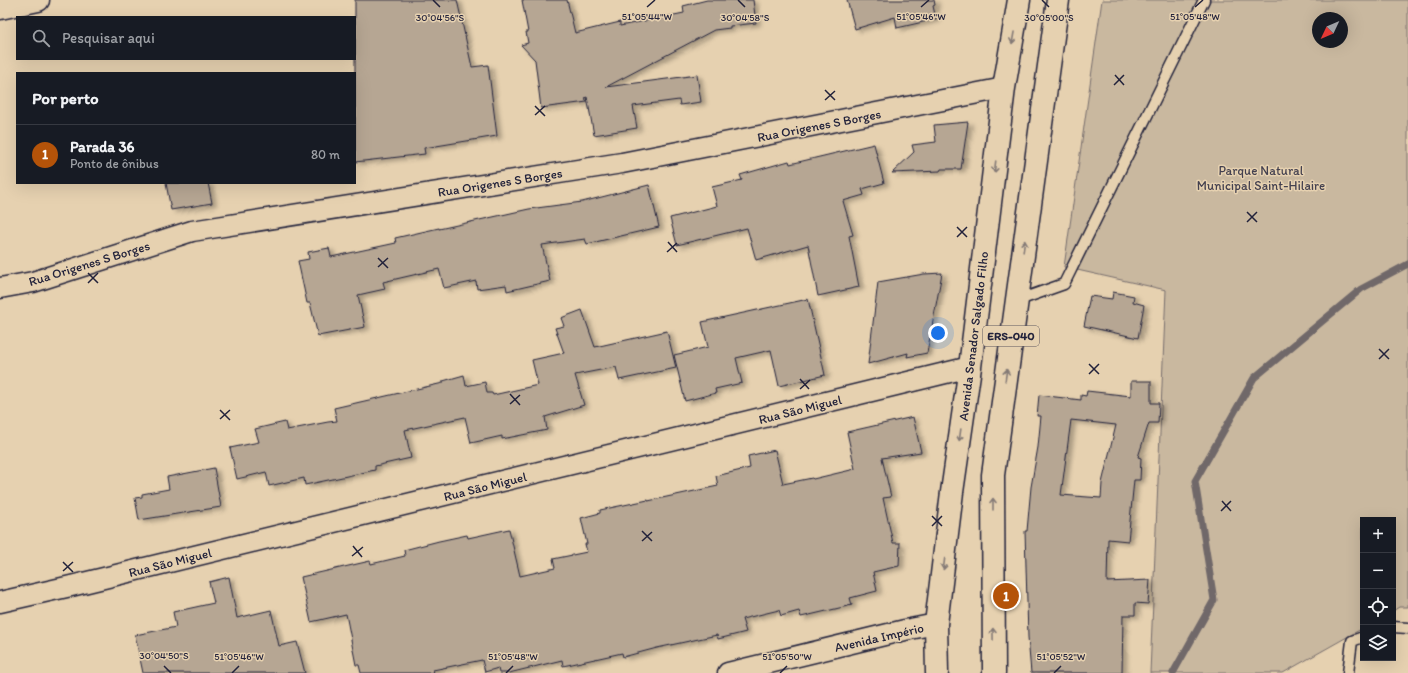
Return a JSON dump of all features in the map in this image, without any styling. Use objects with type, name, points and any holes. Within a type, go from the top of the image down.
[{"type":"main road","points":[[0,8],[38,0]]},
{"type":"main road","name":"Avenida Senador Salgado Filho","points":[[937,673],[936,624],[952,492],[970,367],[1004,88],[1019,0]]},
{"type":"main road","name":"ERS-040","points":[[994,673],[993,475],[1058,0]]},
{"type":"street","name":"Rua Origenes S Borges","points":[[0,288],[33,282],[192,231],[622,163],[1004,88]]},
{"type":"street","name":"Rua São Miguel","points":[[0,602],[86,583],[970,367]]},
{"type":"street","name":"Avenida Império","points":[[728,673],[936,624]]},
{"type":"lane","points":[[1016,301],[1064,284],[1204,0]]},
{"type":"lane","points":[[1396,627],[1408,628]]},
{"type":"lane","points":[[1348,673],[1352,641],[1360,638]]},
{"type":"green space","name":"Parque Natural Municipal Saint-Hilaire","points":[[1102,0],[1408,0],[1408,607],[1399,607],[1396,609],[1396,517],[1360,517],[1360,630],[1283,673],[1150,673],[1166,290],[1064,267]]},
{"type":"building","points":[[355,0],[457,0],[472,67],[488,65],[497,136],[424,148],[425,154],[356,162]]},
{"type":"building","points":[[522,0],[567,0],[575,33],[620,22],[620,26],[684,13],[683,6],[707,0],[753,0],[756,23],[730,26],[730,28],[714,30],[606,87],[697,75],[701,102],[680,105],[679,100],[633,106],[637,128],[594,135],[587,97],[585,98],[587,102],[541,108],[535,60],[521,45],[528,43],[526,32],[528,32]]},
{"type":"building","points":[[847,0],[934,0],[935,5],[933,6],[936,19],[897,28],[895,17],[855,29]]},
{"type":"building","points":[[968,122],[961,169],[892,173],[914,152],[912,145],[936,142],[934,125]]},
{"type":"building","points":[[874,144],[884,183],[862,189],[864,195],[843,201],[853,235],[849,236],[859,287],[818,296],[808,245],[756,260],[747,228],[677,245],[670,218],[717,206],[712,187],[742,180],[740,175],[789,161],[790,164]]},
{"type":"building","points":[[166,184],[208,184],[212,203],[171,210]]},
{"type":"building","points":[[649,185],[659,227],[587,244],[585,239],[542,245],[550,281],[507,291],[506,285],[477,289],[476,281],[444,288],[439,269],[383,282],[385,289],[358,295],[365,327],[318,336],[310,303],[307,303],[298,261],[309,259],[308,252],[329,248],[331,257],[396,243],[395,238],[439,228],[529,209],[582,202]]},
{"type":"building","points":[[942,273],[927,353],[907,357],[908,353],[868,364],[878,282],[924,274]]},
{"type":"building","points":[[1113,292],[1134,296],[1133,302],[1144,305],[1138,338],[1084,326],[1090,296],[1112,299]]},
{"type":"building","points":[[808,299],[825,375],[779,386],[771,350],[736,358],[742,383],[715,389],[716,393],[685,401],[674,355],[708,347],[702,322]]},
{"type":"building","points":[[582,310],[595,347],[667,331],[676,368],[619,380],[616,367],[575,375],[584,405],[545,417],[547,430],[502,439],[502,436],[471,443],[465,417],[405,430],[411,458],[375,466],[375,470],[305,485],[304,478],[269,486],[266,472],[237,479],[230,448],[259,442],[255,429],[285,422],[287,430],[337,421],[334,408],[443,383],[443,381],[464,375],[466,386],[485,382],[487,393],[492,393],[493,395],[538,385],[532,360],[564,353],[555,328],[564,326],[561,318]]},
{"type":"building","points":[[1131,381],[1151,381],[1151,403],[1159,403],[1158,423],[1149,423],[1138,457],[1141,458],[1140,480],[1134,480],[1128,541],[1108,539],[1107,582],[1150,580],[1148,604],[1135,603],[1135,615],[1123,615],[1122,673],[1031,673],[1028,637],[1025,531],[1027,531],[1031,487],[1038,447],[1041,416],[1037,416],[1039,395],[1081,400],[1081,395],[1086,396],[1087,391],[1131,396]],"holes":[[[1071,420],[1116,425],[1102,483],[1101,498],[1061,495]]]},
{"type":"building","points":[[913,417],[921,452],[882,458],[891,497],[883,498],[893,543],[900,543],[899,566],[873,572],[877,591],[850,598],[852,605],[801,617],[799,611],[781,616],[779,610],[742,619],[746,632],[718,639],[717,635],[623,657],[622,653],[563,666],[562,660],[509,673],[499,673],[498,668],[485,672],[482,660],[433,670],[434,673],[361,673],[359,665],[356,665],[346,614],[311,622],[301,577],[370,561],[371,564],[405,556],[404,550],[439,541],[467,535],[468,538],[509,529],[520,576],[555,568],[553,559],[587,552],[585,544],[587,544],[581,518],[600,513],[600,510],[718,486],[716,476],[750,468],[748,456],[775,450],[783,484],[813,479],[855,469],[847,432]]},
{"type":"building","points":[[214,468],[221,507],[139,520],[135,498],[142,497],[142,494],[169,489],[167,477]]},
{"type":"building","points":[[229,577],[237,618],[271,610],[279,646],[297,642],[305,673],[143,673],[135,635],[176,627],[173,612],[214,603],[209,582]]},
{"type":"waterway","points":[[1173,673],[1214,600],[1195,481],[1254,378],[1361,289],[1408,264]]},
{"type":"place","name":"Parada 36","points":[[1006,596]]}]
